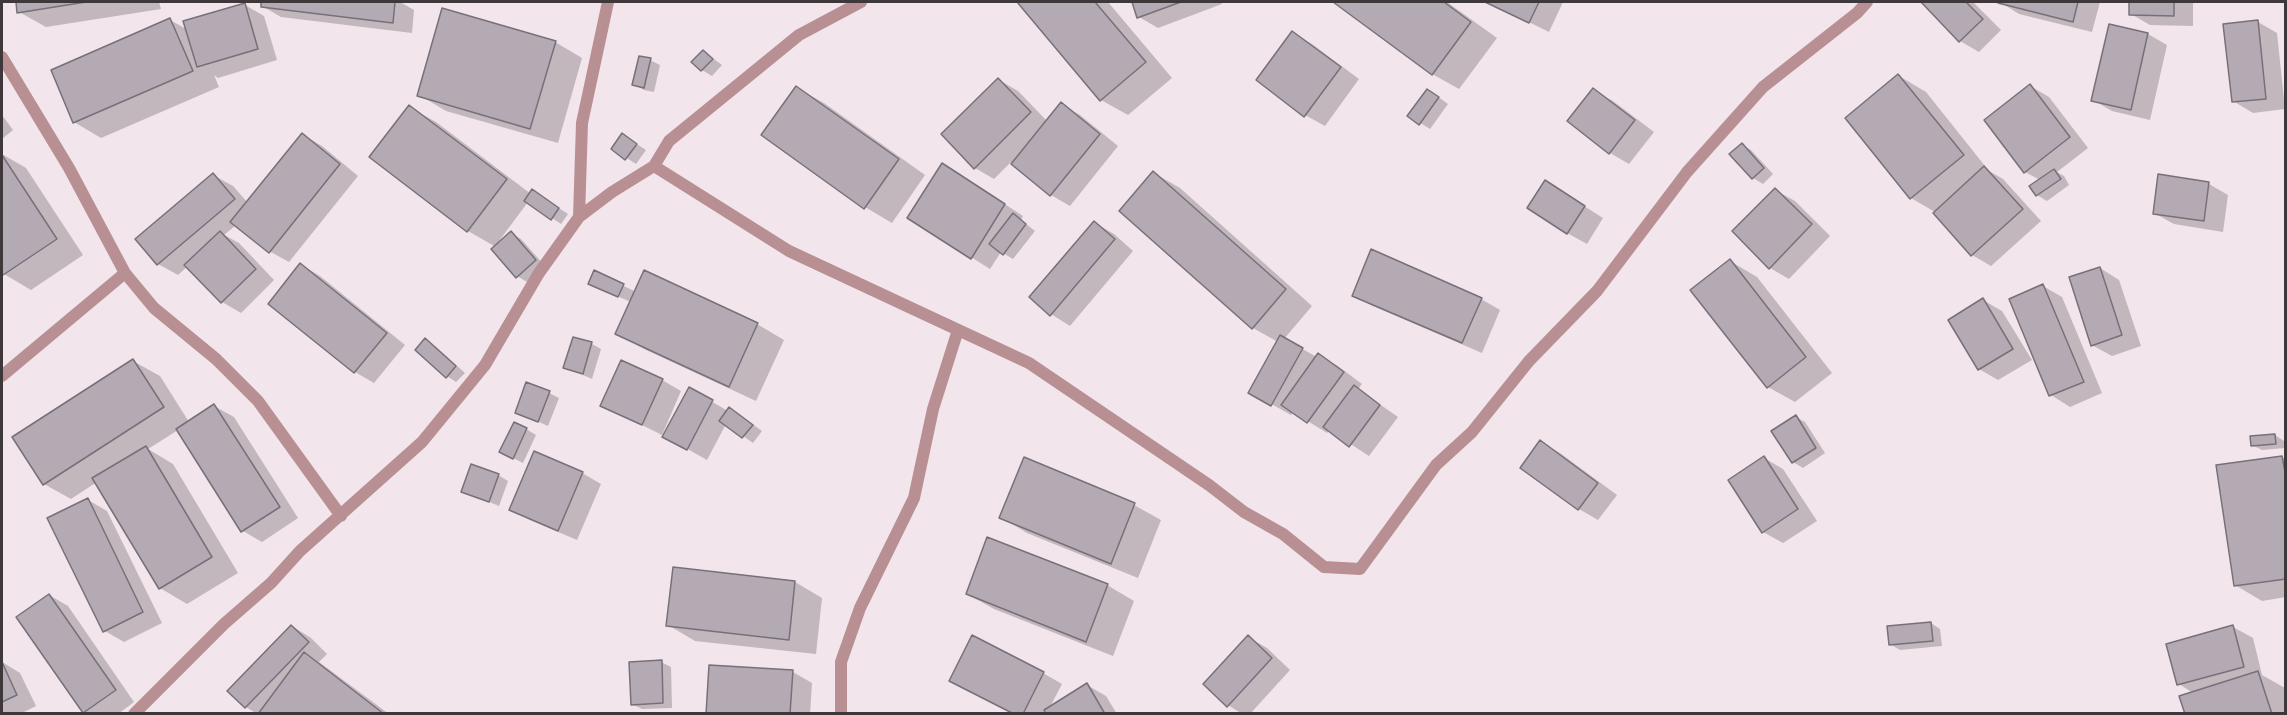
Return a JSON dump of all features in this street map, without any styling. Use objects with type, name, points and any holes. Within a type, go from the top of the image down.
[{"type":"street","points":[[579,217],[582,123],[608,2]]},
{"type":"street","points":[[134,714],[224,624],[271,583],[300,551],[422,442],[485,365],[539,273],[579,217],[612,192],[654,166],[669,141],[799,35],[861,2]]},
{"type":"street","points":[[1850,2],[1857,13]]},
{"type":"street","points":[[654,166],[789,251],[1029,363],[1209,485],[1244,512],[1283,534],[1324,567],[1360,569],[1436,465],[1472,432],[1528,361],[1597,291],[1687,172],[1762,87],[1857,13],[1867,2]]},
{"type":"street","points":[[2,57],[69,168],[125,273],[154,308],[216,359],[258,401],[341,516]]},
{"type":"street","points":[[2,376],[125,273]]},
{"type":"street","points":[[841,714],[841,662],[860,608],[914,498],[933,409],[958,330]]},
{"type":"building","points":[[16,2],[86,2],[17,13]]},
{"type":"building","points":[[261,2],[395,2],[393,23],[261,7]]},
{"type":"building","points":[[1017,2],[1095,2],[1146,62],[1100,101]]},
{"type":"building","points":[[1132,2],[1181,2],[1137,18]]},
{"type":"building","points":[[1333,2],[1444,2],[1471,22],[1432,75]]},
{"type":"building","points":[[1485,2],[1539,2],[1529,23]]},
{"type":"building","points":[[1921,2],[1966,2],[1983,19],[1959,42]]},
{"type":"building","points":[[1998,2],[2078,2],[2073,22]]},
{"type":"building","points":[[2129,2],[2174,2],[2174,16],[2129,15]]},
{"type":"building","points":[[245,3],[258,49],[197,67],[183,21]]},
{"type":"building","points":[[442,8],[556,41],[530,129],[417,96]]},
{"type":"building","points":[[170,18],[193,71],[73,123],[51,70]]},
{"type":"building","points":[[2258,20],[2266,99],[2232,102],[2223,24]]},
{"type":"building","points":[[2109,24],[2148,33],[2131,110],[2091,101]]},
{"type":"building","points":[[1292,31],[1341,67],[1304,117],[1256,80]]},
{"type":"building","points":[[703,50],[713,59],[701,71],[691,62]]},
{"type":"building","points":[[639,56],[651,58],[644,88],[632,85]]},
{"type":"building","points":[[1898,74],[1964,155],[1910,199],[1845,118]]},
{"type":"building","points":[[998,78],[1031,112],[974,169],[941,134]]},
{"type":"building","points":[[2030,84],[2070,137],[2024,173],[1984,120]]},
{"type":"building","points":[[796,86],[899,159],[864,209],[761,135]]},
{"type":"building","points":[[1593,88],[1635,120],[1609,154],[1567,121]]},
{"type":"building","points":[[1427,89],[1439,97],[1419,125],[1407,116]]},
{"type":"building","points":[[1061,102],[1100,134],[1050,196],[1011,164]]},
{"type":"building","points":[[409,105],[507,179],[467,232],[369,157]]},
{"type":"building","points":[[302,133],[340,164],[269,253],[230,222]]},
{"type":"building","points":[[622,133],[637,144],[625,160],[611,149]]},
{"type":"building","points":[[1742,143],[1764,168],[1752,179],[1729,154]]},
{"type":"building","points":[[2,155],[57,239],[3,275],[2,273]]},
{"type":"building","points":[[942,163],[1005,204],[971,259],[907,218]]},
{"type":"building","points":[[1984,166],[2023,209],[1971,256],[1933,213]]},
{"type":"building","points":[[2054,169],[2061,179],[2036,196],[2029,186]]},
{"type":"building","points":[[1153,171],[1286,289],[1252,329],[1119,211]]},
{"type":"building","points":[[213,173],[235,199],[157,265],[135,239]]},
{"type":"building","points":[[2158,174],[2209,182],[2204,221],[2153,214]]},
{"type":"building","points":[[1545,180],[1585,206],[1567,234],[1527,208]]},
{"type":"building","points":[[1775,188],[1812,224],[1769,269],[1732,231]]},
{"type":"building","points":[[532,189],[559,208],[551,220],[524,201]]},
{"type":"building","points":[[1013,213],[1026,224],[1003,255],[989,244]]},
{"type":"building","points":[[1094,221],[1115,239],[1050,316],[1029,297]]},
{"type":"building","points":[[220,231],[256,269],[221,303],[184,265]]},
{"type":"building","points":[[511,231],[536,260],[516,278],[491,249]]},
{"type":"building","points":[[1371,249],[1482,298],[1462,343],[1352,296]]},
{"type":"building","points":[[1730,259],[1806,357],[1767,388],[1690,290]]},
{"type":"building","points":[[300,263],[387,333],[354,373],[268,304]]},
{"type":"building","points":[[2100,267],[2122,335],[2091,346],[2069,277]]},
{"type":"building","points":[[594,270],[624,284],[618,297],[588,284]]},
{"type":"building","points":[[644,270],[758,323],[729,387],[615,334]]},
{"type":"building","points":[[2043,284],[2084,382],[2049,396],[2009,299]]},
{"type":"building","points":[[1983,298],[2013,349],[1978,370],[1948,320]]},
{"type":"building","points":[[1280,335],[1303,348],[1271,406],[1248,393]]},
{"type":"building","points":[[573,337],[592,342],[583,374],[563,368]]},
{"type":"building","points":[[425,338],[456,366],[446,378],[415,350]]},
{"type":"building","points":[[1318,353],[1344,372],[1307,423],[1281,405]]},
{"type":"building","points":[[133,359],[164,407],[43,485],[12,437]]},
{"type":"building","points":[[621,360],[663,379],[642,425],[600,406]]},
{"type":"building","points":[[526,382],[550,391],[538,422],[515,413]]},
{"type":"building","points":[[1354,385],[1380,405],[1349,447],[1323,427]]},
{"type":"building","points":[[689,387],[713,400],[687,450],[662,437]]},
{"type":"building","points":[[214,404],[280,507],[241,532],[176,429]]},
{"type":"building","points":[[729,407],[753,425],[742,438],[719,421]]},
{"type":"building","points":[[1796,415],[1816,448],[1792,463],[1771,431]]},
{"type":"building","points":[[514,422],[527,428],[513,459],[499,452]]},
{"type":"building","points":[[2275,434],[2276,444],[2251,446],[2250,436]]},
{"type":"building","points":[[1540,440],[1598,483],[1578,510],[1520,468]]},
{"type":"building","points":[[146,446],[212,557],[159,589],[92,478]]},
{"type":"building","points":[[534,451],[583,472],[558,531],[509,510]]},
{"type":"building","points":[[1764,456],[1798,509],[1762,533],[1728,480]]},
{"type":"building","points":[[2282,456],[2286,477],[2286,579],[2234,586],[2216,465]]},
{"type":"building","points":[[1024,457],[1135,503],[1111,564],[999,518]]},
{"type":"building","points":[[471,464],[499,474],[489,502],[461,492]]},
{"type":"building","points":[[88,498],[143,612],[103,632],[47,518]]},
{"type":"building","points":[[987,537],[1108,584],[1086,642],[966,594]]},
{"type":"building","points":[[673,567],[795,581],[789,640],[666,626]]},
{"type":"building","points":[[49,594],[116,690],[83,713],[16,617]]},
{"type":"building","points":[[1931,622],[1933,641],[1889,645],[1887,626]]},
{"type":"building","points":[[291,625],[309,642],[245,708],[227,691]]},
{"type":"building","points":[[2233,625],[2244,667],[2177,685],[2166,644]]},
{"type":"building","points":[[972,635],[1044,672],[1023,714],[1014,714],[949,681]]},
{"type":"building","points":[[1248,635],[1272,658],[1227,707],[1203,684]]},
{"type":"building","points":[[304,652],[384,714],[258,714]]},
{"type":"building","points":[[662,660],[663,703],[631,705],[629,662]]},
{"type":"building","points":[[2,662],[17,695],[2,702]]},
{"type":"building","points":[[709,665],[793,670],[790,714],[706,714]]},
{"type":"building","points":[[2258,671],[2272,714],[2185,714],[2179,696]]},
{"type":"building","points":[[1087,683],[1105,714],[1046,714],[1044,710]]}]
